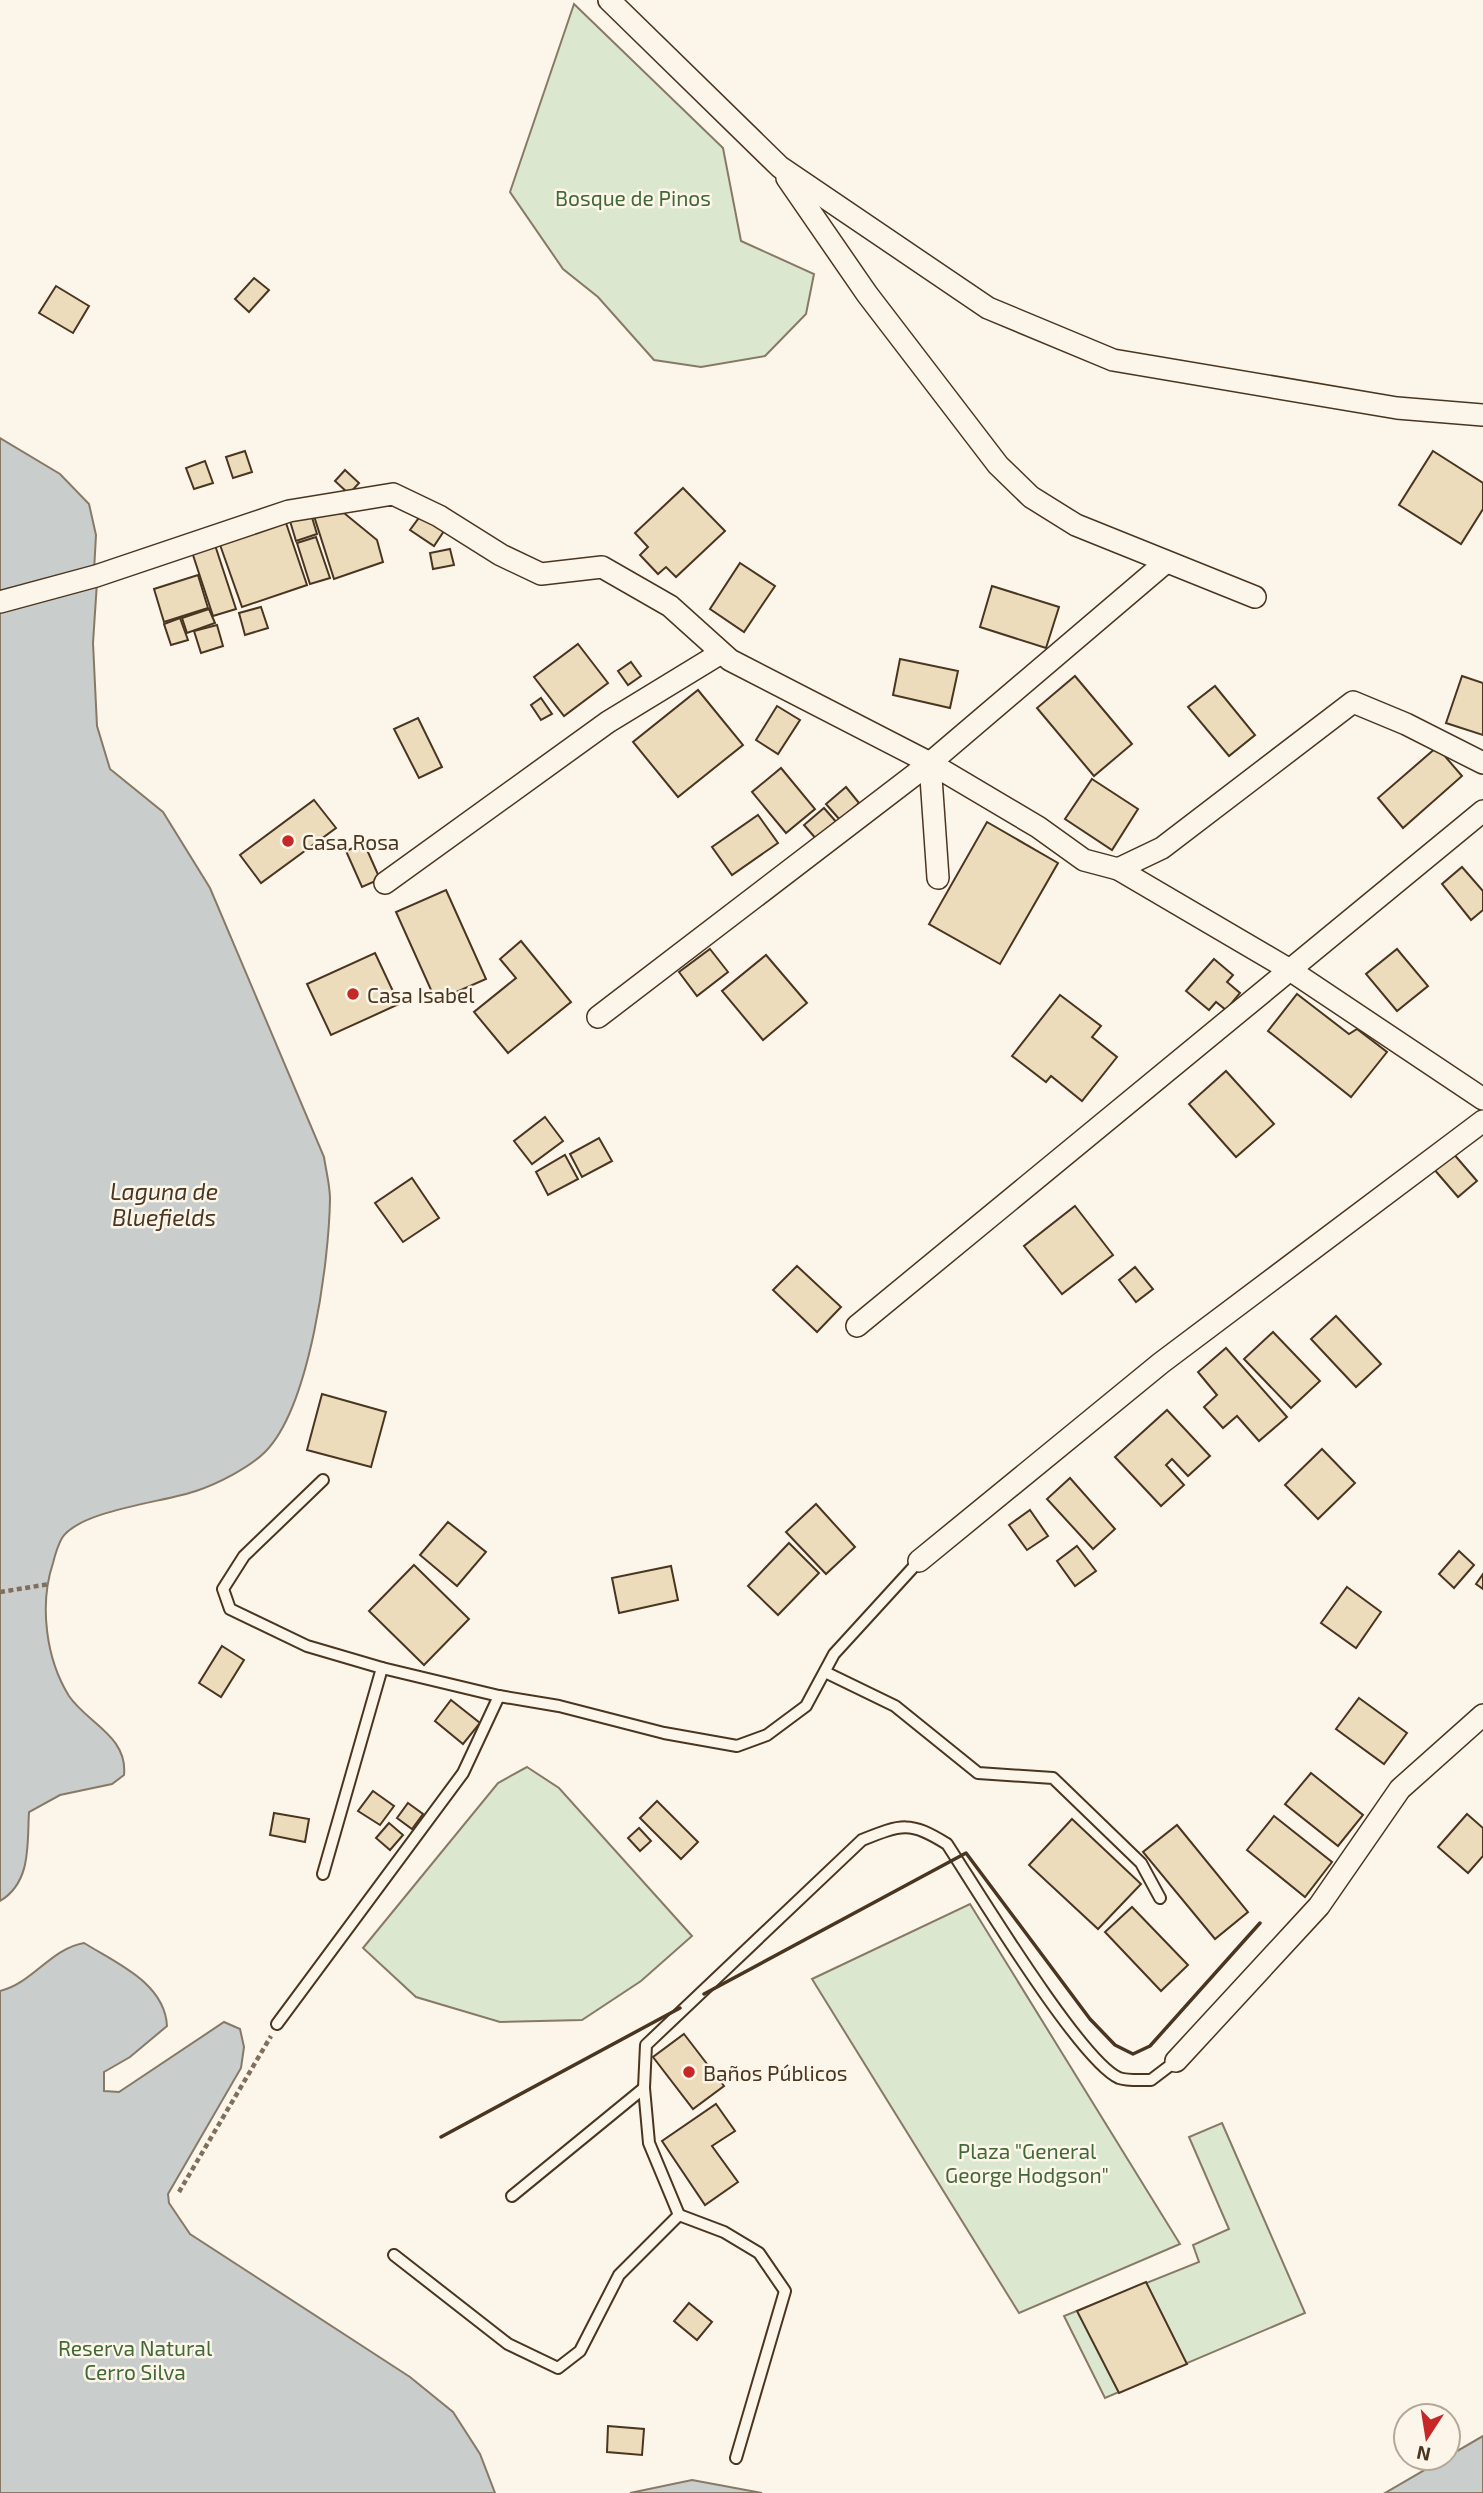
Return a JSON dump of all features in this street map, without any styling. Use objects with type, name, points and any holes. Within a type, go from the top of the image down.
[{"type":"street","points":[[609,0],[780,167],[988,308],[1113,360],[1397,408],[1483,415]]},
{"type":"street","points":[[780,167],[844,263],[998,465],[1031,497],[1076,525],[1255,597]]},
{"type":"street","points":[[0,602],[96,576],[289,511],[393,494],[439,516],[501,555],[541,574],[601,567],[670,606],[721,653],[930,763],[1038,827],[1084,860],[1118,869],[1290,970],[1483,1099]]},
{"type":"street","points":[[598,1017],[930,763],[1166,562]]},
{"type":"street","points":[[385,883],[608,722],[721,653]]},
{"type":"street","points":[[1118,869],[1162,848],[1353,702],[1406,724],[1483,763]]},
{"type":"street","points":[[930,763],[938,878]]},
{"type":"street","points":[[857,1326],[1483,811]]},
{"type":"street","points":[[919,1561],[1161,1363],[1483,1121]]},
{"type":"street","points":[[1177,2061],[1319,1906],[1400,1789],[1483,1715]]},
{"type":"lane","points":[[323,1480],[244,1556],[223,1589],[230,1609],[307,1646],[382,1668],[499,1696],[559,1706],[664,1733],[737,1746],[767,1735],[806,1706],[834,1654],[919,1561]]},
{"type":"lane","points":[[323,1874],[382,1668]]},
{"type":"lane","points":[[825,1672],[895,1706],[978,1773],[1053,1778],[1141,1863],[1160,1898]]},
{"type":"lane","points":[[277,2024],[463,1773],[499,1696]]},
{"type":"lane","points":[[736,2458],[785,2291],[759,2253],[724,2232],[679,2215],[649,2143],[643,2088],[646,2045],[862,1840],[894,1828],[920,1828],[947,1844],[1055,2005],[1099,2063],[1120,2078],[1151,2080],[1177,2061]]},
{"type":"lane","points":[[512,2196],[643,2088]]},
{"type":"lane","points":[[394,2255],[508,2344],[558,2368],[580,2351],[619,2275],[679,2215]]},
{"type":"path","points":[[0,1592],[50,1584]]},
{"type":"path","points":[[179,2192],[277,2024]]},
{"type":"green space","name":"Bosque de Pinos","points":[[574,4],[723,148],[741,241],[814,274],[806,314],[765,356],[701,367],[654,360],[598,297],[563,269],[510,192]]},
{"type":"green space","points":[[527,1767],[559,1788],[692,1936],[641,1981],[582,2020],[500,2022],[416,1997],[363,1948],[498,1783]]},
{"type":"green space","name":"Plaza \"General George Hodgson\"","points":[[970,1904],[1180,2244],[1019,2313],[812,1979]]},
{"type":"green space","points":[[1222,2123],[1305,2313],[1105,2398],[1064,2316],[1199,2262],[1193,2245],[1229,2229],[1189,2137]]},
{"type":"water","name":"Laguna de Bluefields","points":[[0,438],[60,474],[89,504],[96,535],[94,571],[97,582],[93,643],[97,726],[110,769],[163,812],[210,888],[324,1157],[330,1199],[321,1295],[305,1369],[281,1431],[265,1452],[242,1470],[213,1484],[182,1495],[86,1520],[62,1538],[46,1596],[50,1649],[69,1696],[105,1731],[120,1750],[124,1775],[112,1784],[60,1795],[29,1812],[23,1873],[10,1893],[0,1901]]},
{"type":"water","name":"Reserva Natural Cerro Silva","points":[[84,1943],[124,1967],[148,1986],[158,1998],[167,2026],[130,2057],[104,2072],[104,2091],[119,2092],[224,2022],[240,2029],[244,2047],[241,2068],[168,2194],[169,2203],[190,2234],[410,2377],[453,2412],[480,2454],[495,2493],[0,2493],[0,1991],[22,1981],[61,1952]]},
{"type":"water","points":[[1483,2436],[1483,2493],[1385,2493],[1421,2472],[1462,2472],[1462,2448]]},
{"type":"water","points":[[692,2480],[762,2493],[630,2493]]},
{"type":"building","points":[[254,278],[269,290],[249,312],[235,299]]},
{"type":"building","points":[[56,286],[89,306],[73,333],[39,313]]},
{"type":"building","points":[[245,451],[252,472],[233,478],[226,457]]},
{"type":"building","points":[[1433,451],[1483,483],[1483,509],[1461,544],[1399,505]]},
{"type":"building","points":[[205,461],[213,483],[194,489],[186,468]]},
{"type":"building","points":[[345,470],[359,483],[349,494],[335,481]]},
{"type":"building","points":[[683,488],[725,531],[676,577],[666,567],[658,574],[640,555],[648,547],[635,533]]},
{"type":"building","points":[[344,513],[377,540],[383,562],[334,579],[314,516]]},
{"type":"building","points":[[311,514],[317,534],[296,541],[290,521]]},
{"type":"building","points":[[421,515],[444,531],[434,546],[410,530]]},
{"type":"building","points":[[285,520],[307,585],[242,607],[219,542]]},
{"type":"building","points":[[316,537],[330,578],[310,584],[297,543]]},
{"type":"building","points":[[215,545],[236,609],[213,616],[192,552]]},
{"type":"building","points":[[450,549],[454,565],[433,569],[430,553]]},
{"type":"building","points":[[740,563],[775,586],[744,632],[710,609]]},
{"type":"building","points":[[198,575],[208,608],[164,622],[154,589]]},
{"type":"building","points":[[992,586],[1059,607],[1046,648],[980,627]]},
{"type":"building","points":[[261,607],[268,628],[245,635],[239,613]]},
{"type":"building","points":[[209,609],[215,623],[187,633],[182,618]]},
{"type":"building","points":[[180,618],[188,640],[171,645],[164,624]]},
{"type":"building","points":[[217,625],[223,646],[201,653],[194,631]]},
{"type":"building","points":[[578,644],[608,683],[564,716],[534,677]]},
{"type":"building","points":[[900,659],[958,671],[950,708],[893,695]]},
{"type":"building","points":[[631,662],[641,676],[628,685],[618,671]]},
{"type":"building","points":[[1075,676],[1132,744],[1094,776],[1037,708]]},
{"type":"building","points":[[1462,676],[1483,683],[1483,735],[1446,723]]},
{"type":"building","points":[[1215,686],[1255,735],[1229,756],[1188,707]]},
{"type":"building","points":[[698,690],[743,745],[678,797],[633,742]]},
{"type":"building","points":[[541,698],[552,714],[541,720],[531,705]]},
{"type":"building","points":[[777,706],[800,720],[778,754],[756,740]]},
{"type":"building","points":[[418,718],[442,767],[419,778],[394,729]]},
{"type":"building","points":[[1437,747],[1462,776],[1403,828],[1378,798]]},
{"type":"building","points":[[781,768],[815,809],[786,833],[752,792]]},
{"type":"building","points":[[1092,779],[1138,809],[1112,850],[1065,819]]},
{"type":"building","points":[[846,787],[859,803],[840,820],[826,804]]},
{"type":"building","name":"Casa Rosa","points":[[314,800],[336,828],[261,883],[240,855]]},
{"type":"building","points":[[824,808],[838,824],[818,841],[804,825]]},
{"type":"building","points":[[758,815],[778,843],[732,875],[712,847]]},
{"type":"building","points":[[987,822],[1058,863],[1000,964],[929,924]]},
{"type":"building","points":[[364,843],[380,879],[362,887],[346,851]]},
{"type":"building","points":[[1462,867],[1483,891],[1483,910],[1471,920],[1442,884]]},
{"type":"building","points":[[446,890],[486,979],[436,1001],[396,912]]},
{"type":"building","points":[[521,941],[571,1002],[508,1053],[474,1012],[516,978],[500,959]]},
{"type":"building","points":[[710,949],[728,972],[697,996],[679,972]]},
{"type":"building","points":[[1397,949],[1428,986],[1397,1011],[1366,974]]},
{"type":"building","name":"Casa Isabel","points":[[375,953],[399,1004],[331,1035],[307,984]]},
{"type":"building","points":[[766,955],[807,1003],[763,1040],[722,991]]},
{"type":"building","points":[[1214,959],[1233,975],[1227,982],[1240,993],[1226,1010],[1216,1002],[1209,1010],[1186,991]]},
{"type":"building","points":[[1297,994],[1349,1034],[1357,1029],[1387,1052],[1351,1097],[1268,1031]]},
{"type":"building","points":[[1060,995],[1101,1026],[1092,1037],[1117,1057],[1082,1101],[1051,1076],[1046,1082],[1012,1056]]},
{"type":"building","points":[[1226,1071],[1274,1124],[1236,1157],[1189,1104]]},
{"type":"building","points":[[545,1117],[563,1141],[532,1164],[514,1141]]},
{"type":"building","points":[[599,1138],[612,1161],[582,1177],[570,1154]]},
{"type":"building","points":[[1452,1152],[1477,1181],[1458,1197],[1433,1168]]},
{"type":"building","points":[[565,1155],[578,1179],[548,1195],[536,1172]]},
{"type":"building","points":[[412,1178],[439,1218],[403,1242],[375,1203]]},
{"type":"building","points":[[1075,1206],[1113,1255],[1062,1294],[1024,1246]]},
{"type":"building","points":[[797,1266],[841,1307],[817,1332],[773,1290]]},
{"type":"building","points":[[1135,1267],[1153,1289],[1136,1302],[1119,1280]]},
{"type":"building","points":[[1336,1316],[1381,1364],[1356,1387],[1311,1339]]},
{"type":"building","points":[[1273,1332],[1320,1381],[1291,1408],[1244,1359]]},
{"type":"building","points":[[1226,1348],[1287,1417],[1259,1441],[1237,1416],[1223,1428],[1204,1407],[1217,1395],[1198,1372]]},
{"type":"building","points":[[322,1394],[386,1412],[371,1467],[307,1450]]},
{"type":"building","points":[[1167,1410],[1210,1456],[1188,1476],[1172,1459],[1166,1465],[1184,1485],[1161,1506],[1115,1457]]},
{"type":"building","points":[[1322,1449],[1355,1483],[1318,1519],[1285,1485]]},
{"type":"building","points":[[1070,1478],[1115,1529],[1093,1549],[1047,1499]]},
{"type":"building","points":[[816,1504],[855,1547],[826,1574],[786,1532]]},
{"type":"building","points":[[1030,1510],[1048,1536],[1027,1550],[1009,1525]]},
{"type":"building","points":[[448,1522],[486,1552],[457,1586],[420,1555]]},
{"type":"building","points":[[789,1543],[819,1573],[778,1615],[748,1586]]},
{"type":"building","points":[[1077,1546],[1096,1571],[1075,1586],[1057,1561]]},
{"type":"building","points":[[1459,1551],[1474,1565],[1454,1588],[1439,1574]]},
{"type":"building","points":[[414,1565],[469,1619],[424,1665],[369,1611]]},
{"type":"building","points":[[671,1566],[678,1600],[619,1613],[612,1578]]},
{"type":"building","points":[[1483,1574],[1483,1589],[1476,1584]]},
{"type":"building","points":[[1347,1587],[1381,1612],[1356,1648],[1321,1623]]},
{"type":"building","points":[[222,1646],[244,1660],[221,1697],[199,1683]]},
{"type":"building","points":[[1359,1698],[1407,1733],[1384,1764],[1336,1729]]},
{"type":"building","points":[[451,1700],[480,1723],[463,1744],[435,1721]]},
{"type":"building","points":[[1311,1773],[1363,1815],[1338,1846],[1285,1804]]},
{"type":"building","points":[[373,1791],[394,1806],[380,1825],[358,1811]]},
{"type":"building","points":[[657,1801],[698,1842],[681,1859],[640,1818]]},
{"type":"building","points":[[408,1803],[423,1814],[412,1829],[397,1818]]},
{"type":"building","points":[[274,1813],[309,1819],[305,1842],[270,1835]]},
{"type":"building","points":[[1467,1814],[1483,1828],[1483,1856],[1468,1873],[1438,1847]]},
{"type":"building","points":[[1274,1816],[1332,1862],[1305,1897],[1247,1850]]},
{"type":"building","points":[[1072,1819],[1141,1884],[1098,1929],[1029,1865]]},
{"type":"building","points":[[389,1823],[403,1835],[390,1850],[376,1838]]},
{"type":"building","points":[[1177,1825],[1248,1912],[1215,1939],[1143,1852]]},
{"type":"building","points":[[639,1828],[651,1841],[640,1851],[628,1838]]},
{"type":"building","points":[[1132,1907],[1188,1965],[1161,1991],[1105,1932]]},
{"type":"building","name":"Baños Públicos","points":[[684,2034],[724,2086],[693,2109],[653,2057]]},
{"type":"building","points":[[716,2104],[735,2131],[712,2146],[738,2182],[705,2205],[662,2141]]},
{"type":"building","points":[[1146,2282],[1187,2364],[1119,2393],[1077,2311]]},
{"type":"building","points":[[689,2303],[712,2322],[697,2340],[674,2321]]},
{"type":"building","points":[[608,2426],[644,2429],[642,2455],[607,2452]]},
{"type":"wall","points":[[704,1994],[966,1853],[1090,2019],[1115,2045],[1133,2054],[1150,2046],[1260,1923]]},
{"type":"wall","points":[[441,2137],[680,2008]]},
{"type":"place","name":"Casa Rosa","points":[[288,841]]},
{"type":"place","name":"Casa Isabel","points":[[353,994]]},
{"type":"place","name":"Baños Públicos","points":[[689,2072]]}]
